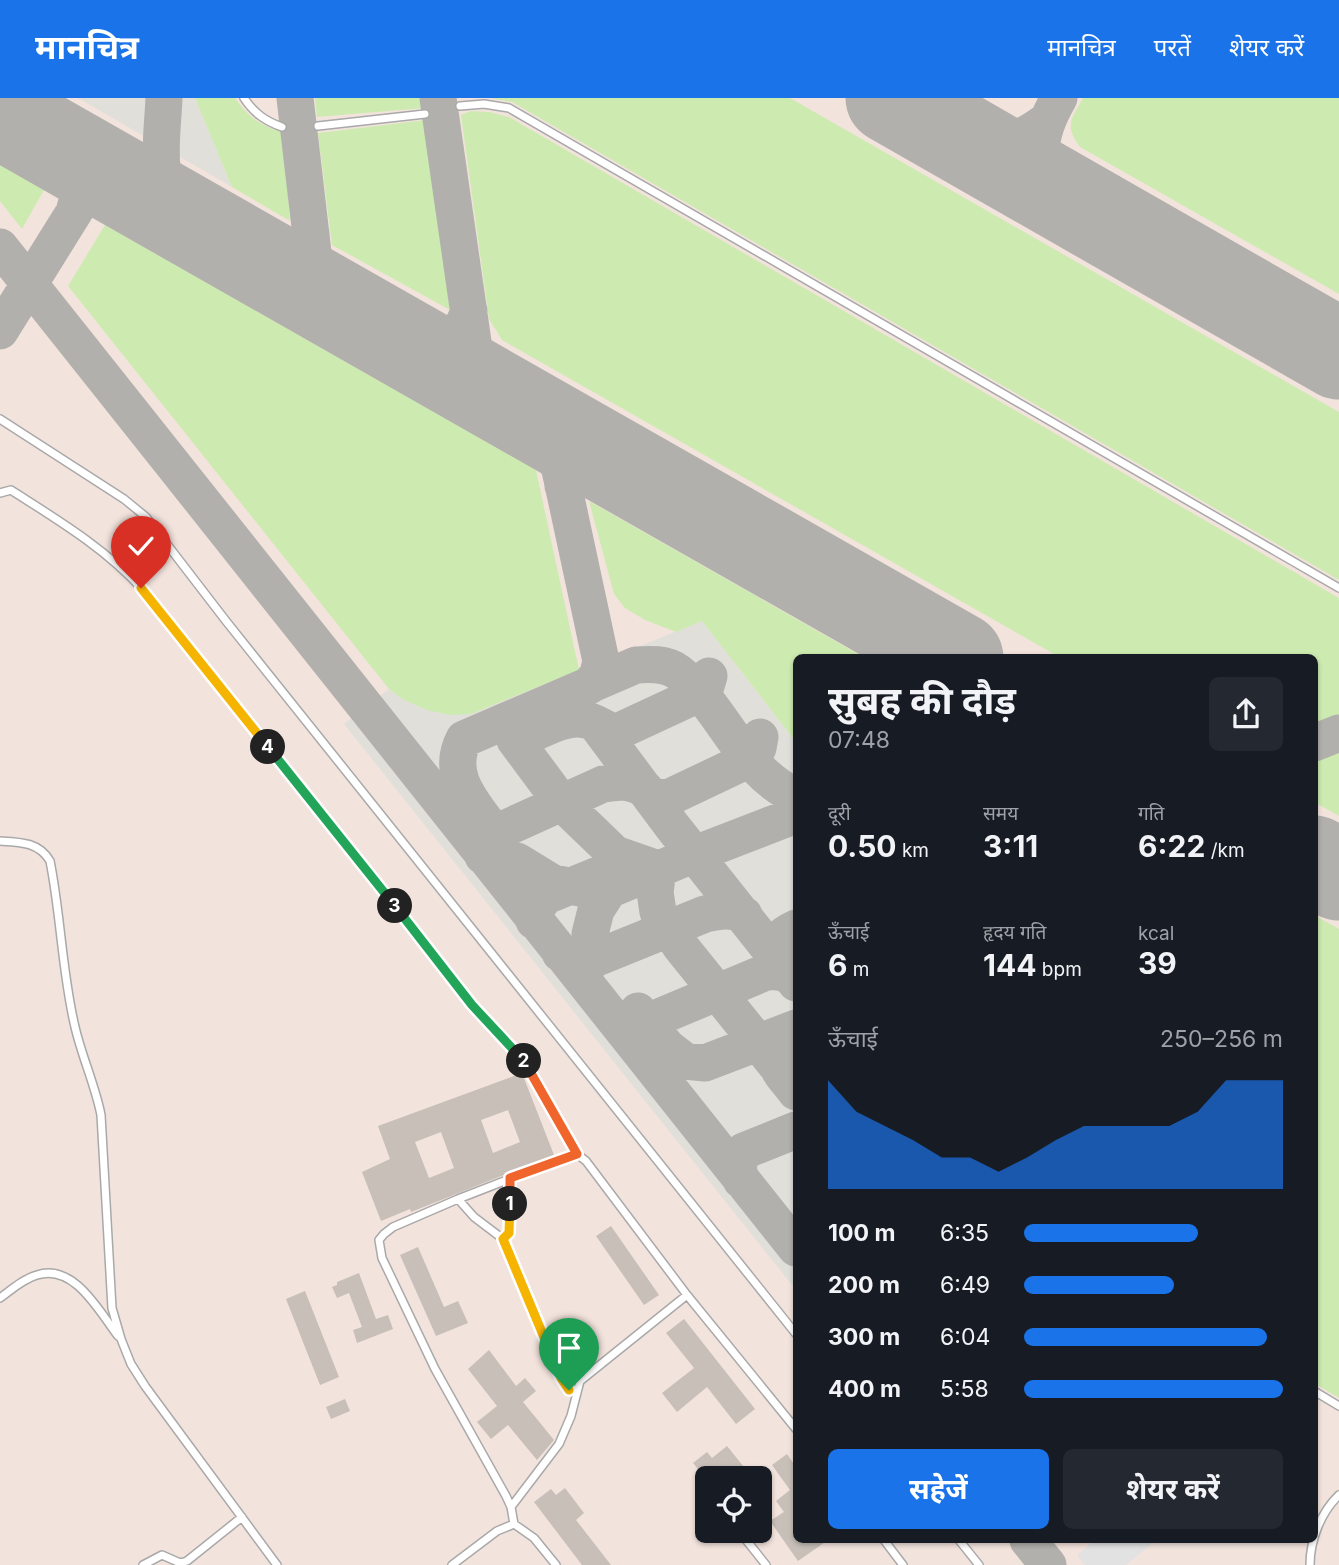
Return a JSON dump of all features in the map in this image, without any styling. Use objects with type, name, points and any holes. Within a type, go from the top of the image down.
[{"type":"lane","points":[[244,98],[251,109],[266,121],[282,127]]},
{"type":"lane","points":[[460,106],[484,104],[509,108],[1339,588]]},
{"type":"lane","points":[[318,126],[425,114]]},
{"type":"lane","points":[[0,419],[124,499],[146,517],[226,621],[793,1330]]},
{"type":"lane","points":[[0,493],[11,490],[70,529],[130,576],[141,588],[472,1005],[521,1057],[533,1073],[577,1154],[586,1161],[687,1295],[793,1425]]},
{"type":"lane","points":[[0,841],[29,844],[45,853],[50,861],[74,1025],[96,1091],[101,1115],[111,1296],[121,1339],[131,1364],[145,1386],[277,1565]]},
{"type":"lane","points":[[556,1565],[534,1538],[514,1524],[511,1507],[435,1369],[379,1248],[379,1240],[393,1227],[510,1178],[577,1154]]},
{"type":"lane","points":[[503,1239],[509,1233],[510,1178]]},
{"type":"lane","points":[[458,1199],[474,1217],[503,1239],[561,1378],[569,1390],[575,1393]]},
{"type":"lane","points":[[0,1298],[34,1275],[50,1272],[63,1276],[77,1283],[121,1339]]},
{"type":"lane","points":[[511,1507],[559,1444],[571,1416],[575,1393],[586,1374],[687,1295]]},
{"type":"lane","points":[[1318,1393],[1339,1406]]},
{"type":"lane","points":[[1318,1526],[1330,1504],[1339,1495]]},
{"type":"lane","points":[[144,1565],[162,1555],[180,1563],[187,1561],[242,1517]]},
{"type":"lane","points":[[452,1565],[497,1531],[514,1524]]},
{"type":"lane","points":[[749,1543],[766,1565]]},
{"type":"lane","points":[[886,1543],[903,1565]]},
{"type":"lane","points":[[961,1543],[979,1565]]},
{"type":"lane","points":[[1310,1565],[1315,1543]]},
{"type":"shaded area","points":[[0,98],[1339,98],[1339,1565],[0,1565]]},
{"type":"shaded area","points":[[78,98],[195,98],[232,187]]},
{"type":"shaded area","points":[[702,621],[793,738],[793,1286],[344,724],[389,689],[404,700],[471,714]]},
{"type":"shaded area","points":[[1091,1543],[1152,1543],[1126,1565],[1085,1565],[1077,1555]]},
{"type":"green space","points":[[195,98],[235,98],[256,120],[283,132],[290,221],[232,187]]},
{"type":"green space","points":[[315,98],[423,98],[425,108],[317,117]]},
{"type":"green space","points":[[490,98],[790,98],[1339,412],[1339,580],[512,102]]},
{"type":"green space","points":[[1083,98],[1339,98],[1339,294],[1080,147],[1072,133],[1071,122]]},
{"type":"green space","points":[[471,111],[509,117],[1339,598],[1339,715],[1318,723],[1318,654],[1054,654],[502,340],[489,319],[461,115]]},
{"type":"green space","points":[[426,120],[450,310],[332,245],[318,133]]},
{"type":"green space","points":[[0,165],[44,190],[22,229],[0,201]]},
{"type":"green space","points":[[105,225],[536,470],[579,670],[471,714],[449,715],[427,710],[404,700],[389,689],[68,286]]},
{"type":"green space","points":[[589,501],[858,654],[793,654],[793,738],[702,621],[676,632],[645,620],[625,608],[614,594]]},
{"type":"green space","points":[[1339,752],[1339,816],[1318,804],[1318,760]]},
{"type":"green space","points":[[1318,917],[1339,929],[1339,1398],[1318,1385]]},
{"type":"building","points":[[522,1073],[554,1155],[411,1212],[410,1209],[381,1221],[362,1172],[390,1159],[378,1126]],"holes":[[[508,1110],[520,1142],[493,1153],[481,1120]],[[441,1132],[454,1168],[429,1178],[415,1142]]]},
{"type":"building","points":[[611,1226],[659,1295],[644,1305],[596,1236]]},
{"type":"building","points":[[418,1247],[444,1307],[458,1301],[468,1323],[436,1336],[400,1255]]},
{"type":"building","points":[[359,1273],[376,1319],[388,1315],[393,1329],[357,1343],[353,1330],[362,1327],[349,1293],[337,1298],[332,1287],[337,1285],[337,1282]]},
{"type":"building","points":[[305,1291],[339,1377],[320,1385],[286,1299]]},
{"type":"building","points":[[684,1319],[755,1409],[736,1424],[707,1387],[677,1412],[662,1393],[694,1368],[666,1333]]},
{"type":"building","points":[[489,1350],[516,1386],[525,1378],[536,1391],[523,1402],[554,1440],[537,1460],[508,1425],[491,1439],[477,1422],[497,1406],[468,1369]]},
{"type":"building","points":[[345,1399],[350,1411],[331,1419],[326,1407]]},
{"type":"building","points":[[727,1446],[743,1466],[695,1466],[693,1463],[707,1452],[712,1458]]},
{"type":"building","points":[[787,1454],[793,1463],[793,1543],[824,1543],[798,1561],[772,1524],[772,1520],[784,1512],[776,1501],[790,1490],[772,1465]]},
{"type":"building","points":[[565,1488],[584,1513],[576,1520],[611,1565],[582,1565],[534,1502],[551,1489],[556,1495]]},
{"type":"taxiway","points":[[164,98],[161,145],[163,174],[173,202],[182,216]]},
{"type":"taxiway","points":[[295,98],[314,261],[325,289],[341,305]]},
{"type":"taxiway","points":[[438,98],[475,356],[493,386],[539,425],[560,470],[601,661],[598,674],[589,686]]},
{"type":"taxiway","points":[[1059,98],[1045,127],[1041,159],[1048,180],[1064,197]]},
{"type":"taxiway","points":[[971,144],[1011,141],[1045,122]]},
{"type":"taxiway","points":[[67,152],[77,179],[75,208]]},
{"type":"taxiway","points":[[0,331],[81,201],[96,192],[111,189],[143,193]]},
{"type":"taxiway","points":[[255,257],[279,266],[295,264],[307,251],[311,233]]},
{"type":"taxiway","points":[[0,247],[793,1244]]},
{"type":"taxiway","points":[[407,343],[429,348],[446,344],[459,331],[469,311]]},
{"type":"taxiway","points":[[563,486],[567,472],[581,459],[601,460],[633,473]]},
{"type":"taxiway","points":[[490,827],[468,796],[459,775],[459,751],[464,739],[636,665],[652,664],[678,672],[708,702],[760,771],[793,794]]},
{"type":"taxiway","points":[[527,736],[571,719],[590,721],[617,732],[699,694],[706,686],[709,676]]},
{"type":"taxiway","points":[[532,710],[520,719],[515,740],[561,802],[615,854],[658,869],[655,892],[658,912],[681,947],[776,1065]]},
{"type":"taxiway","points":[[596,724],[672,826],[791,976]]},
{"type":"taxiway","points":[[1318,741],[1339,733]]},
{"type":"taxiway","points":[[648,793],[658,798],[670,797],[750,759],[758,748],[760,737]]},
{"type":"taxiway","points":[[483,856],[489,839],[495,833],[603,784],[625,782],[645,789]]},
{"type":"taxiway","points":[[560,953],[582,961],[594,959],[590,934],[596,910],[609,890],[793,816]]},
{"type":"taxiway","points":[[517,861],[553,883],[580,888]]},
{"type":"taxiway","points":[[534,921],[534,913],[544,897],[632,861]]},
{"type":"taxiway","points":[[584,978],[587,966],[594,959],[705,914],[725,911],[744,915]]},
{"type":"taxiway","points":[[775,957],[780,939],[793,930]]},
{"type":"taxiway","points":[[637,1043],[640,1031],[647,1022],[766,972],[783,973],[793,980]]},
{"type":"taxiway","points":[[638,1011],[667,1047],[685,1061],[705,1063],[793,1029]]},
{"type":"taxiway","points":[[782,1042],[776,1057],[778,1068],[793,1088]]},
{"type":"taxiway","points":[[741,1180],[739,1165],[744,1151],[793,1131]]},
{"type":"taxiway","points":[[1030,1543],[1048,1565]]},
{"type":"runway","points":[[891,98],[1339,354]]},
{"type":"runway","points":[[0,113],[951,654]]},
{"type":"runway","points":[[1318,863],[1339,875]]},
{"type":"route","points":[[141,588],[472,1005],[521,1057],[533,1073],[577,1154],[510,1178],[509,1233],[503,1239],[561,1378],[569,1390]]}]
